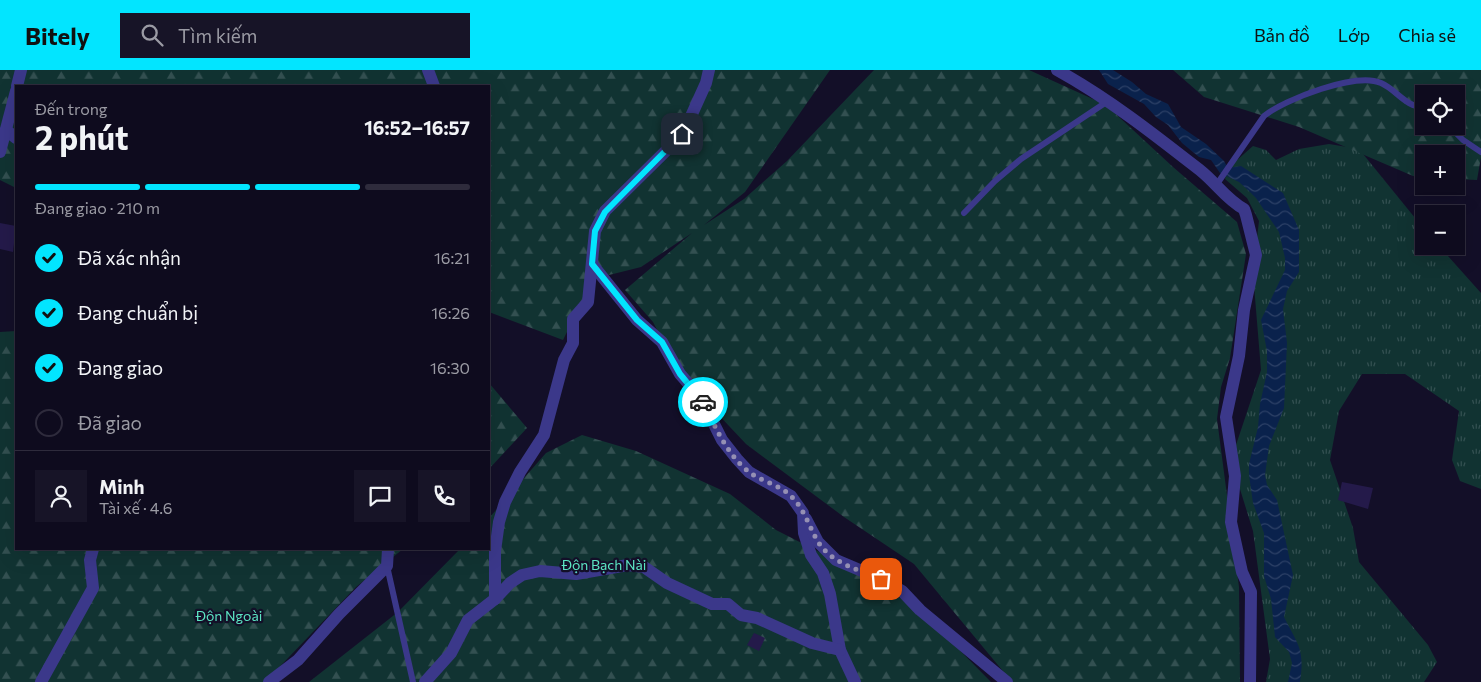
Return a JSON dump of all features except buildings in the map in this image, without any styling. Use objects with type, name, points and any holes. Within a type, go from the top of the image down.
[{"type":"street","points":[[17,85],[21,70]]},
{"type":"street","points":[[428,70],[434,85]]},
{"type":"street","points":[[495,599],[495,551],[499,522],[505,502],[520,472],[544,435],[564,360],[573,343],[573,319],[588,302],[595,231],[605,212],[682,134],[706,83],[709,70]]},
{"type":"street","points":[[1057,70],[1108,101],[1220,180],[1235,204],[1244,209],[1256,255],[1244,310],[1240,356],[1230,402],[1226,410],[1235,476],[1231,522],[1242,572],[1252,592],[1250,682]]},
{"type":"street","points":[[0,152],[15,95]]},
{"type":"street","points":[[6,130],[15,137]]},
{"type":"street","points":[[592,264],[637,320],[662,342],[680,374],[701,398],[722,440],[737,459],[749,472],[791,496],[803,513],[818,542],[836,560],[881,579],[902,592],[920,610],[1007,682]]},
{"type":"street","points":[[803,513],[804,533],[811,555],[824,573],[830,594],[840,650],[855,682]]},
{"type":"street","points":[[41,682],[93,588],[90,560],[93,550]]},
{"type":"street","points":[[269,682],[298,660],[339,614],[387,566],[388,550]]},
{"type":"street","points":[[425,682],[451,653],[468,620],[495,599],[510,582],[522,575],[540,571],[576,574],[628,565],[644,567],[667,582],[712,604],[728,604],[741,614],[757,618],[812,642],[840,650]]},
{"type":"lane","points":[[1220,180],[1264,116],[1285,102],[1315,91],[1357,81],[1373,80],[1388,87],[1408,104],[1415,105]]},
{"type":"lane","points":[[964,213],[995,181],[1021,159],[1108,101]]},
{"type":"lane","points":[[1458,135],[1481,152]]},
{"type":"lane","points":[[387,566],[413,682]]},
{"type":"green space","points":[[0,70],[830,70],[745,192],[704,225],[744,199],[787,161],[874,70],[1029,70],[1106,105],[1173,167],[1237,222],[1246,254],[1230,358],[1221,387],[1217,419],[1239,587],[1240,682],[1012,682],[914,564],[844,517],[746,444],[680,374],[653,322],[625,290],[692,233],[641,267],[593,279],[563,340],[490,312],[490,85],[15,85],[15,188],[0,180]]},
{"type":"green space","points":[[1173,70],[1481,70],[1481,157],[1477,180],[1465,179],[1465,145],[1415,145],[1415,176],[1413,176],[1299,127],[1204,97]]},
{"type":"green space","points":[[1329,144],[1359,149],[1415,218],[1415,255],[1447,255],[1481,293],[1481,489],[1460,481],[1452,460],[1459,411],[1405,374],[1362,374],[1339,411],[1330,460],[1353,528],[1359,562],[1428,645],[1437,662],[1424,682],[1266,682],[1270,659],[1253,531],[1231,460],[1261,370],[1253,273],[1259,221],[1247,198],[1225,179],[1228,168],[1253,146],[1266,150],[1276,160],[1299,149]]},
{"type":"green space","name":"Độn Ngoài","points":[[15,331],[15,550],[402,550],[356,587],[265,682],[0,682],[0,332]]},
{"type":"green space","points":[[490,384],[527,428],[490,468]]},
{"type":"green space","name":"Độn Bạch Nài","points":[[582,435],[636,451],[730,494],[776,530],[847,566],[920,610],[991,682],[309,682],[398,612],[459,550],[490,550],[490,517],[546,453]]},
{"type":"water","points":[[1099,70],[1113,70],[1146,94],[1168,104],[1181,127],[1206,144],[1224,161],[1228,168],[1241,166],[1283,193],[1299,230],[1299,272],[1287,291],[1283,309],[1287,343],[1284,408],[1269,446],[1265,475],[1267,485],[1277,500],[1293,575],[1284,617],[1297,641],[1301,654],[1300,682],[1288,682],[1292,663],[1289,652],[1275,637],[1271,599],[1264,576],[1264,533],[1253,503],[1249,475],[1249,464],[1258,427],[1260,404],[1267,372],[1267,351],[1261,320],[1285,270],[1285,258],[1279,232],[1256,198],[1239,182],[1220,173],[1211,160],[1199,157],[1182,143],[1168,125],[1156,117],[1144,104],[1108,84]]},
{"type":"way so far","points":[[703,402],[722,440],[737,459],[749,472],[791,496],[803,513],[818,542],[836,560],[881,579]]},
{"type":"route","points":[[682,134],[605,212],[595,231],[592,264],[610,284],[637,320],[662,342],[680,374],[703,402]]}]
